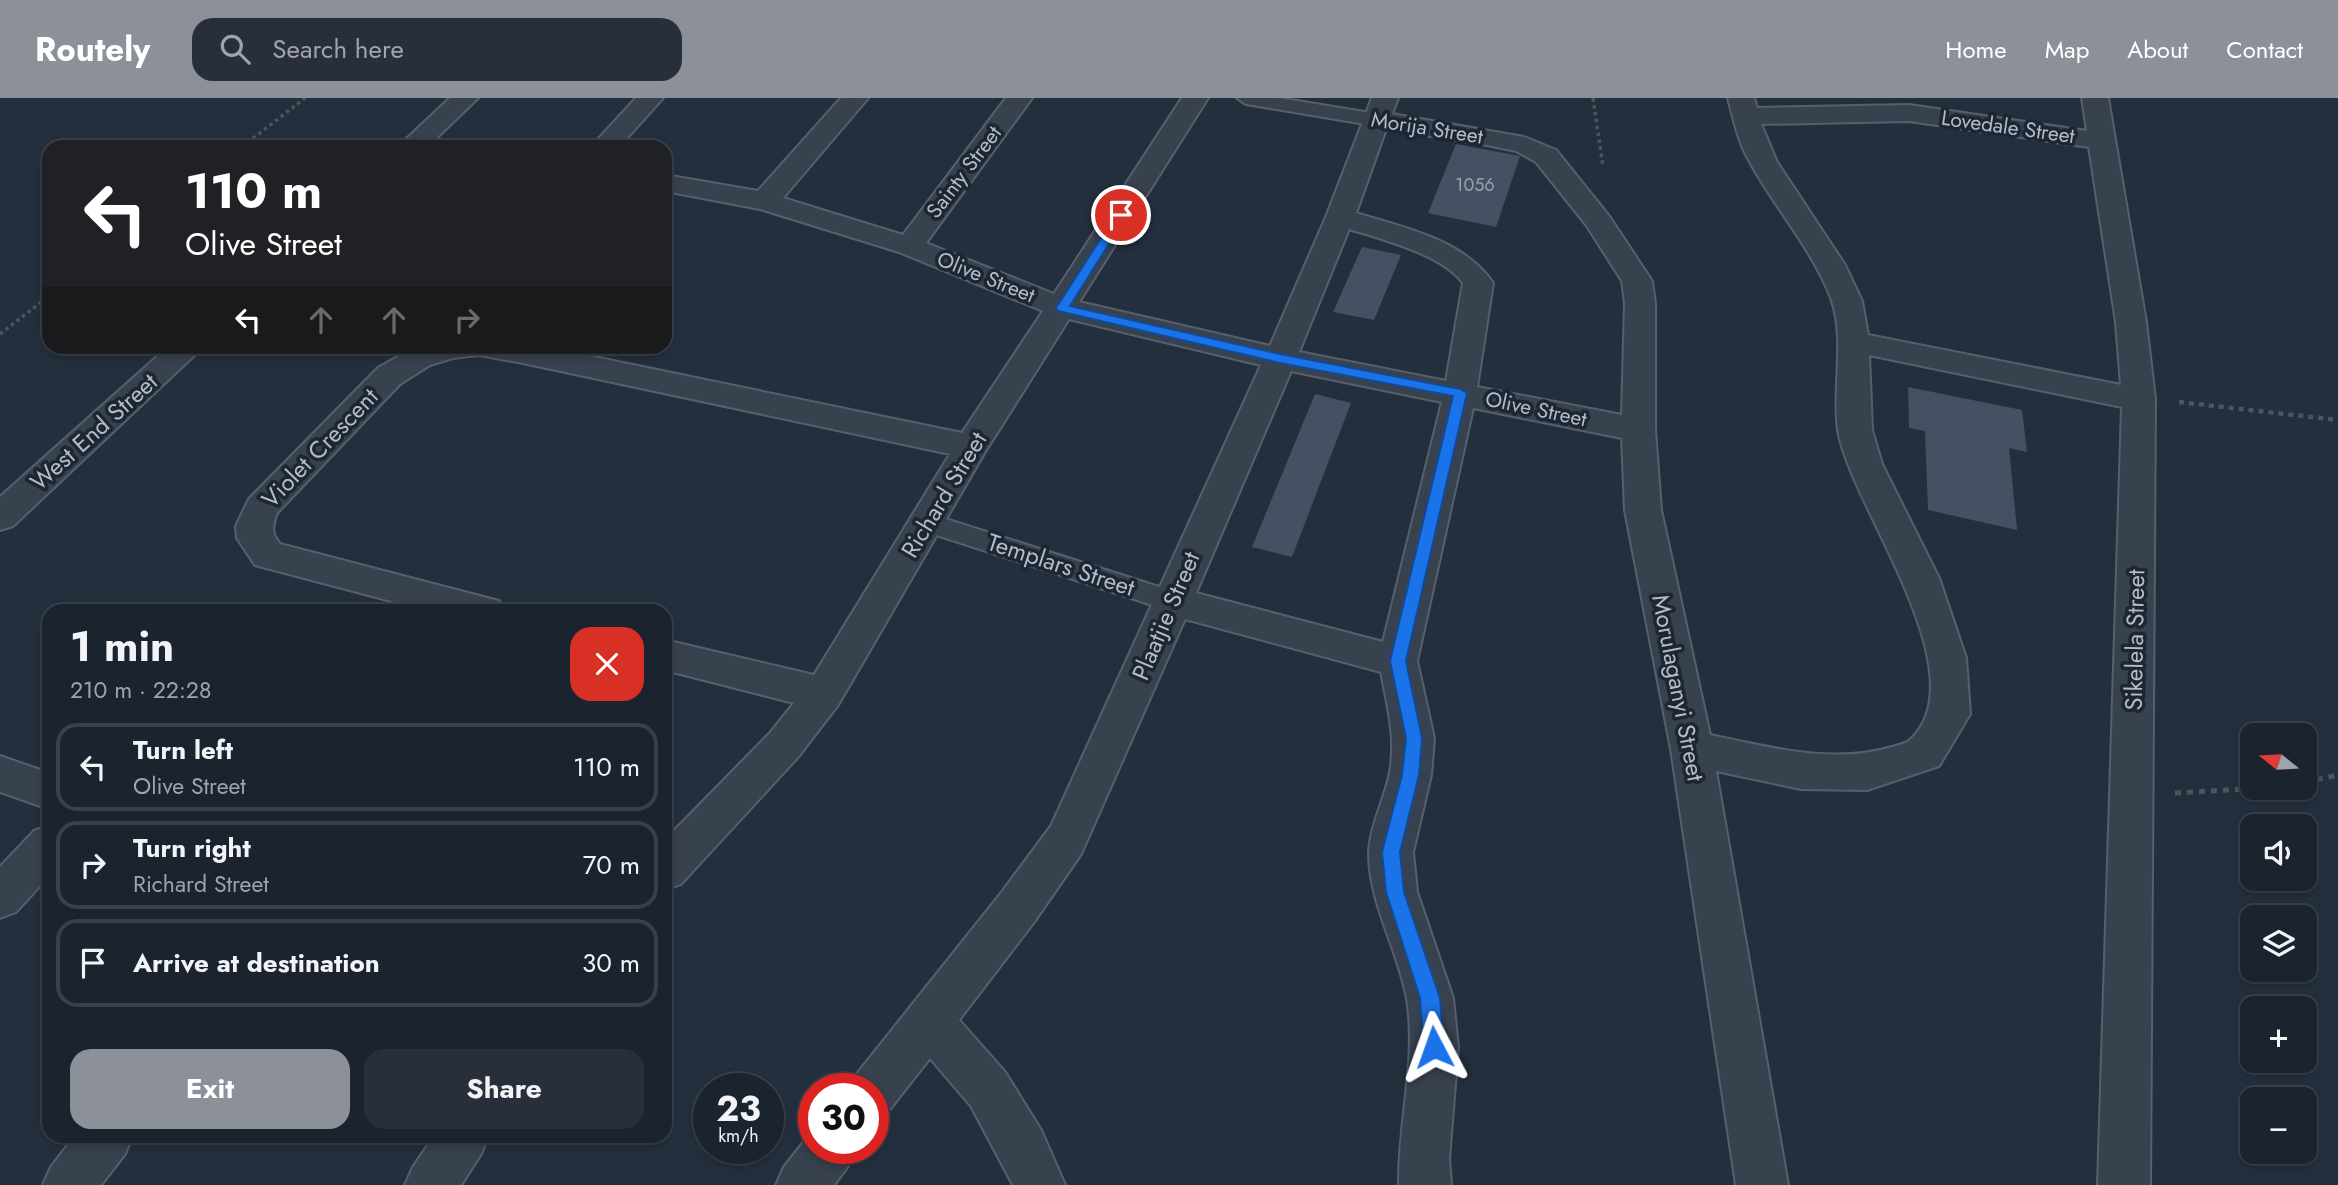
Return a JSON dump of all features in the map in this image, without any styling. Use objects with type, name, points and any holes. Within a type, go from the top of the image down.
[{"type":"street","points":[[419,140],[465,98]]},
{"type":"street","points":[[611,140],[650,98]]},
{"type":"street","points":[[765,201],[855,98]]},
{"type":"street","name":"Sainty Street","points":[[909,246],[1019,98]]},
{"type":"street","name":"Richard Street","points":[[672,863],[784,746],[824,694],[971,447],[1195,98]]},
{"type":"street","name":"Sikelela Street","points":[[2095,98],[2139,399],[2124,1185]]},
{"type":"street","name":"Lovedale Street","points":[[1743,107],[1909,106],[2103,141]]},
{"type":"street","points":[[1692,749],[1801,771],[1867,772],[1924,754],[1950,714],[1947,658],[1921,578],[1865,464],[1855,430],[1853,342],[1847,301],[1830,265],[1763,162],[1752,139],[1743,107]]},
{"type":"street","name":"Morija Street","points":[[1381,109],[1524,145],[1546,156],[1584,204]]},
{"type":"street","name":"Plaatjie Street","points":[[888,1073],[1066,840],[1096,778],[1171,601],[1280,359],[1381,109]]},
{"type":"street","name":"Olive Street","points":[[672,184],[765,201],[909,246],[1062,308],[1280,359],[1638,430]]},
{"type":"street","name":"Morulaganyi Street","points":[[1584,204],[1621,253],[1637,281],[1640,303],[1638,430],[1643,510],[1692,749],[1762,1185]]},
{"type":"street","points":[[1339,217],[1443,253],[1475,274],[1478,283],[1460,393],[1398,661],[1414,738],[1410,775],[1391,852],[1395,892],[1430,998],[1434,1047],[1424,1159],[1425,1185]]},
{"type":"street","points":[[1853,342],[2139,399]]},
{"type":"street","name":"West End Street","points":[[0,517],[180,354]]},
{"type":"street","name":"Violet Crescent","points":[[431,354],[419,358],[389,376],[275,492],[261,508],[254,526],[256,538],[268,555],[459,604]]},
{"type":"street","points":[[528,354],[971,447]]},
{"type":"street","name":"Templars Street","points":[[1171,601],[1398,661]]},
{"type":"street","points":[[672,657],[824,694]]},
{"type":"street","points":[[0,774],[42,789]]},
{"type":"street","points":[[0,898],[42,853]]},
{"type":"street","points":[[928,1020],[988,1089],[1023,1149],[1040,1185]]},
{"type":"street","points":[[69,1185],[102,1143]]},
{"type":"street","points":[[431,1185],[458,1143]]},
{"type":"street","points":[[802,1185],[818,1164]]},
{"type":"lane","name":"Morija Street","points":[[1246,98],[1381,109]]},
{"type":"lane","name":"Templars Street","points":[[927,522],[1171,601]]},
{"type":"path","points":[[251,140],[305,98]]},
{"type":"path","points":[[1584,204],[1600,194],[1604,180],[1593,98]]},
{"type":"path","points":[[0,334],[42,301]]},
{"type":"path","points":[[2139,399],[2338,420]]},
{"type":"path","points":[[2317,779],[2338,775]]},
{"type":"path","points":[[2132,792],[2199,793],[2240,790]]},
{"type":"building","points":[[1456,144],[1520,156],[1496,227],[1428,213]]},
{"type":"building","points":[[1362,247],[1401,255],[1374,320],[1333,312]]},
{"type":"building","points":[[1908,387],[2022,410],[2027,452],[2009,448],[2017,530],[1928,510],[1925,431],[1909,428]]},
{"type":"building","points":[[1315,394],[1351,403],[1292,557],[1252,547]]},
{"type":"route","points":[[1121,215],[1062,308],[1280,359],[1460,393],[1398,661],[1414,738],[1410,775],[1391,852],[1395,892],[1430,998],[1434,1047]]}]
